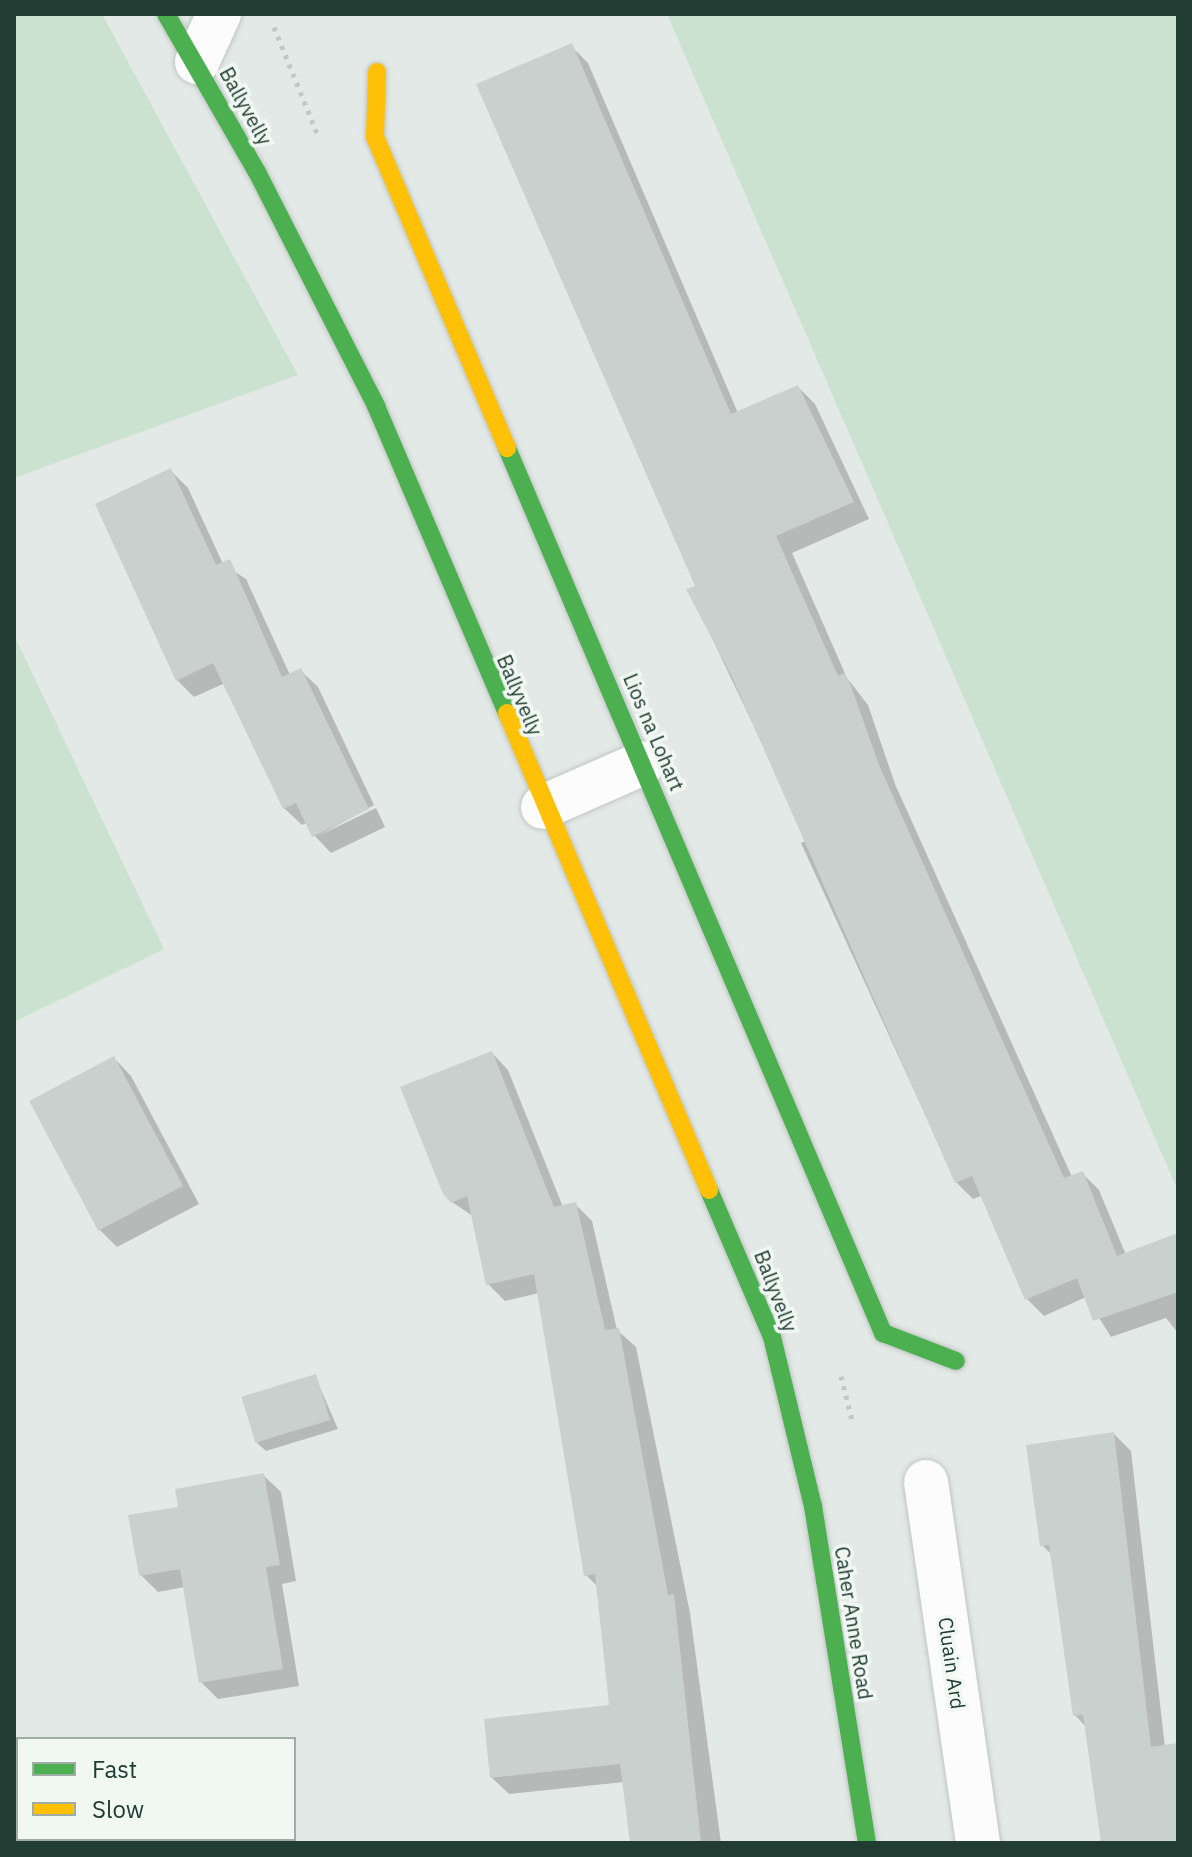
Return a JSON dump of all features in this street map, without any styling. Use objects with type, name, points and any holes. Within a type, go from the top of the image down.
[{"type":"street","name":"Ballyvelly","points":[[166,14],[197,62],[376,406],[543,807],[712,1188],[794,1412]]},
{"type":"street","points":[[197,62],[219,14]]},
{"type":"street","name":"Lios na Lohart","points":[[377,72],[375,137],[883,1333],[956,1361]]},
{"type":"street","points":[[543,807],[643,763]]},
{"type":"street","name":"Caher Anne Road","points":[[794,1412],[867,1843]]},
{"type":"street","name":"Cluain Ard","points":[[926,1482],[978,1843]]},
{"type":"green space","points":[[14,14],[102,14],[298,375],[14,478]]},
{"type":"green space","points":[[667,14],[1178,14],[1178,1191]]},
{"type":"green space","points":[[14,635],[164,949],[14,1022]]},
{"type":"building","points":[[572,43],[731,414],[798,385],[854,502],[776,536],[838,676],[845,673],[851,686],[879,765],[1064,1178],[1083,1171],[1117,1256],[1178,1233],[1178,1292],[1093,1321],[1077,1278],[1025,1300],[972,1176],[955,1183],[732,677],[686,589],[695,586],[476,84]]},
{"type":"building","points":[[171,468],[216,565],[230,559],[282,677],[301,668],[369,809],[312,837],[296,803],[283,809],[213,663],[176,681],[95,504]]},
{"type":"building","points":[[492,1051],[554,1207],[576,1202],[605,1330],[619,1328],[668,1595],[674,1594],[701,1843],[630,1843],[620,1764],[490,1778],[484,1719],[609,1705],[595,1574],[584,1576],[534,1274],[486,1285],[467,1196],[451,1203],[443,1194],[400,1087]]},
{"type":"building","points":[[114,1056],[183,1186],[98,1231],[29,1101]]},
{"type":"building","points":[[316,1374],[330,1420],[255,1443],[241,1397]]},
{"type":"building","points":[[1114,1432],[1151,1747],[1178,1743],[1178,1843],[1101,1843],[1083,1715],[1073,1716],[1049,1545],[1040,1546],[1026,1445]]},
{"type":"building","points":[[264,1473],[280,1565],[266,1567],[283,1669],[199,1683],[180,1569],[139,1576],[128,1515],[178,1507],[175,1489]]},
{"type":"traffic: fast","points":[[166,14],[257,172],[376,406],[507,713]]},
{"type":"traffic: fast","points":[[507,448],[883,1333],[956,1361]]},
{"type":"traffic: fast","points":[[709,1190],[772,1337],[813,1506],[867,1843]]},
{"type":"traffic: slow","points":[[377,72],[375,137],[507,448]]},
{"type":"traffic: slow","points":[[507,713],[709,1190]]}]
